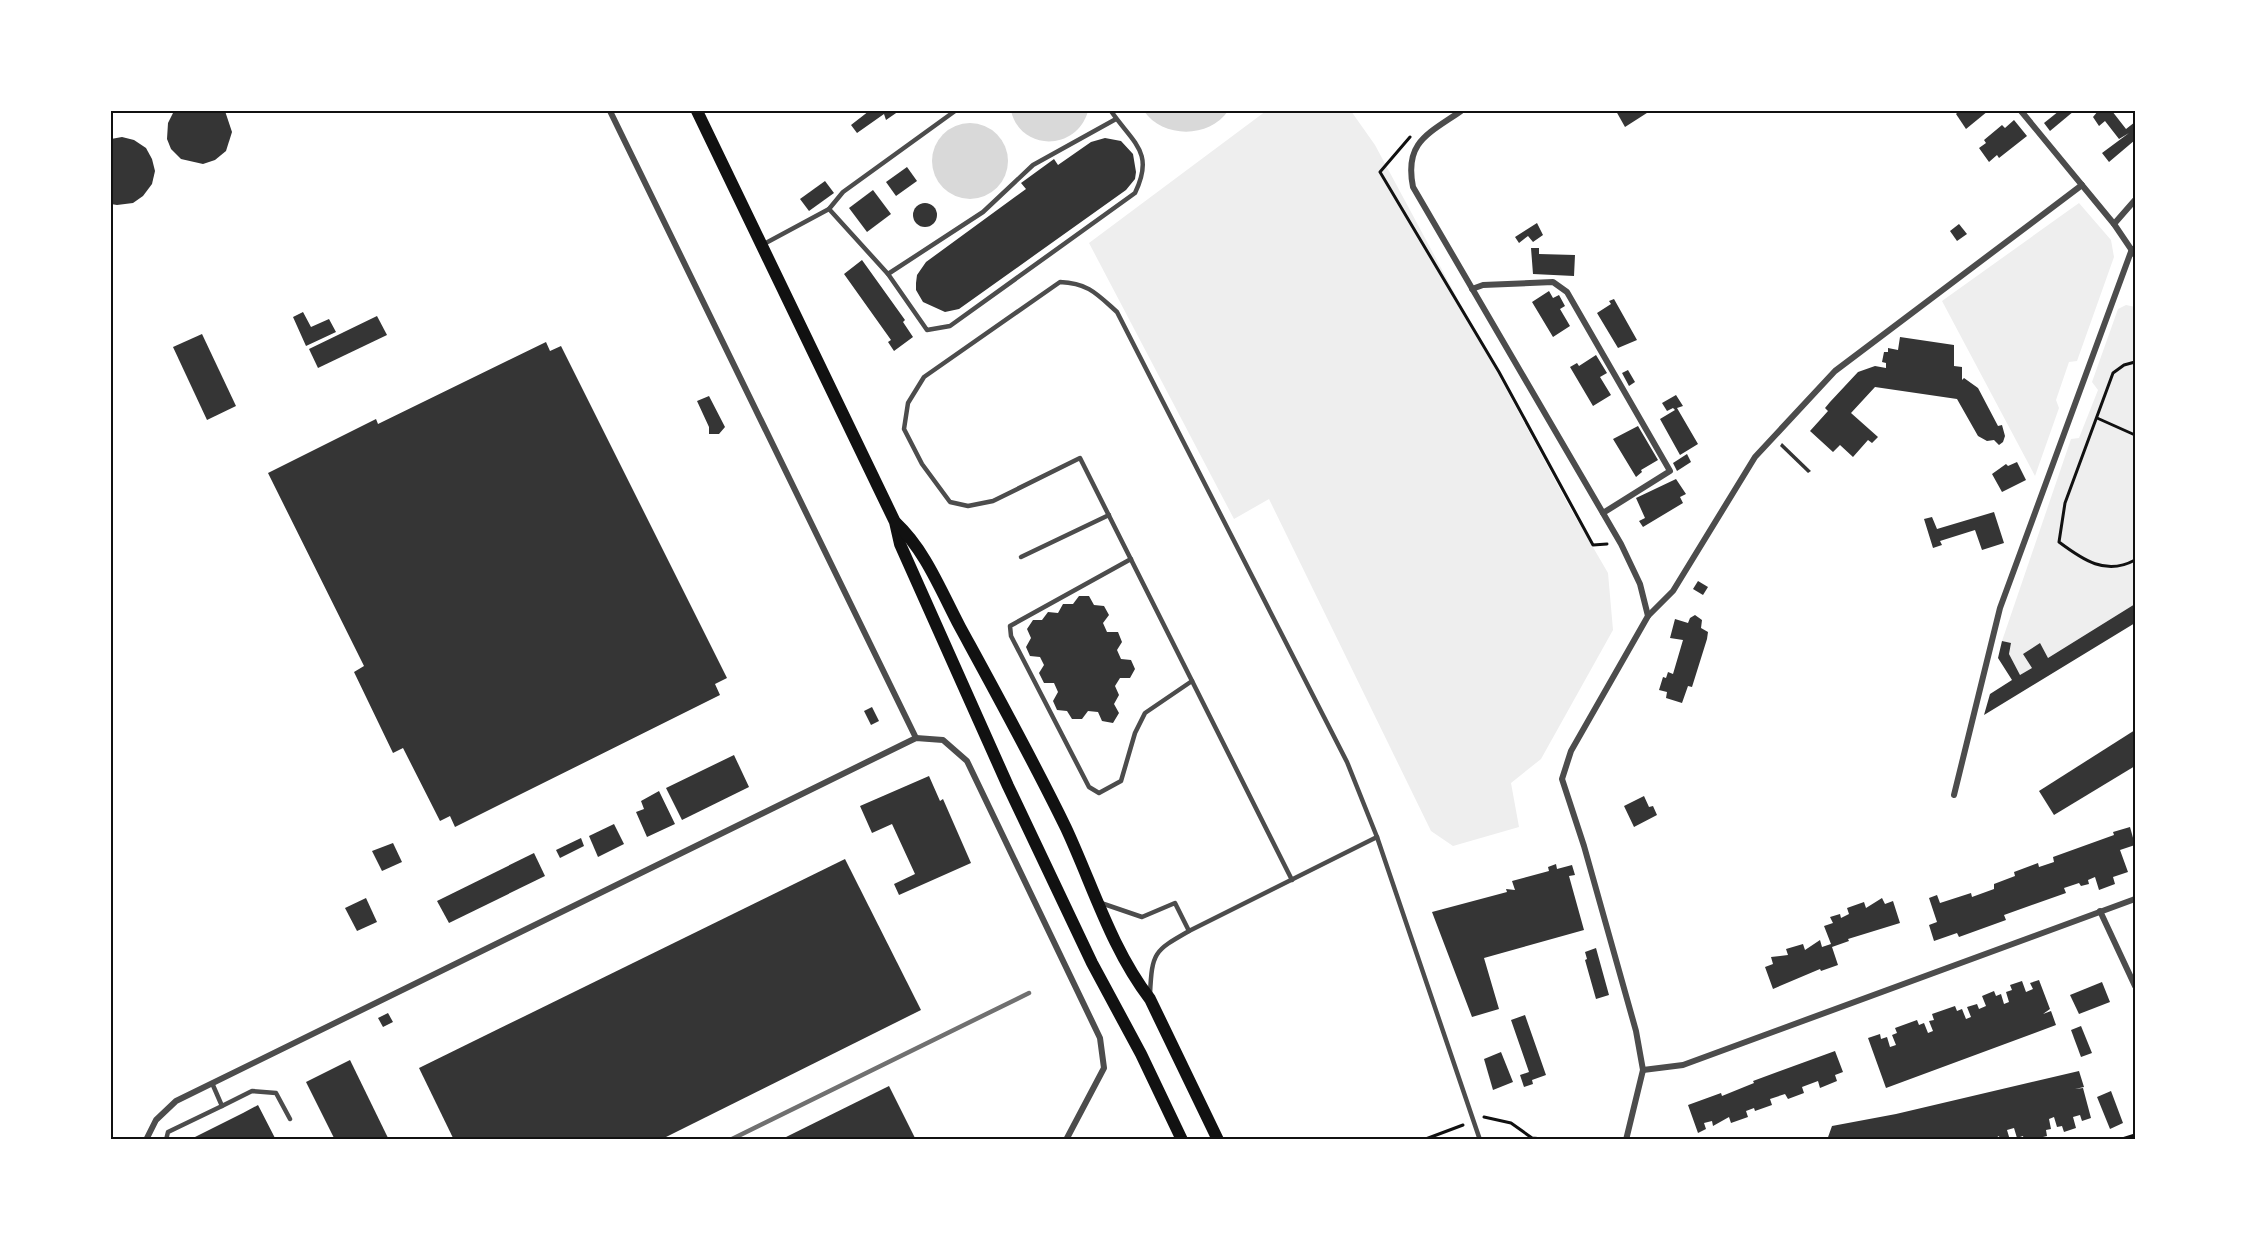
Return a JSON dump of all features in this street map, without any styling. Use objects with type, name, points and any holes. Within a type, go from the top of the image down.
[{"type":"main road","points":[[697,111],[895,522],[900,544],[1008,786],[1092,963],[1141,1054],[1182,1140]]},
{"type":"main road","points":[[895,522],[912,538],[1066,828],[1100,903],[1103,917],[1137,982],[1150,999],[1218,1140]]},
{"type":"street","points":[[610,111],[916,738]]},
{"type":"street","points":[[1461,111],[1417,144],[1408,165],[1413,187],[1621,544],[1641,584],[1648,616]]},
{"type":"street","points":[[1953,795],[2000,608],[2133,252],[2114,224],[2021,111]]},
{"type":"street","points":[[1626,1140],[1643,1070],[1636,1030],[1584,846],[1562,779],[1571,751],[1648,616],[1673,591],[1755,457],[1834,371],[2082,185]]},
{"type":"street","points":[[2114,224],[2135,200]]},
{"type":"street","points":[[1473,289],[1483,285],[1553,282],[1567,292],[1670,471],[1603,513]]},
{"type":"street","points":[[146,1140],[156,1120],[176,1101],[916,738],[943,740],[967,761],[1100,1038],[1104,1068],[1065,1140]]},
{"type":"street","points":[[1643,1070],[1683,1065],[2135,899]]},
{"type":"street","points":[[2100,911],[2135,986]]},
{"type":"lane","points":[[762,245],[829,210],[843,192],[955,111]]},
{"type":"lane","points":[[829,210],[888,274],[927,330],[950,326],[1135,193],[1144,174],[1141,151],[1111,111]]},
{"type":"lane","points":[[888,274],[983,212],[1033,165],[1116,119]]},
{"type":"lane","points":[[1292,879],[1080,458],[993,501],[968,506],[950,502],[922,464],[904,429],[908,403],[924,377],[1060,282],[1079,283],[1098,294],[1117,312],[1347,762],[1377,837],[1480,1140]]},
{"type":"lane","points":[[1021,558],[1109,515]]},
{"type":"lane","points":[[1131,559],[1010,626],[1011,636],[1089,786],[1099,793],[1121,781],[1135,733],[1145,713],[1192,681]]},
{"type":"lane","points":[[1150,999],[1151,968],[1158,948],[1377,837]]},
{"type":"lane","points":[[1100,903],[1142,917],[1175,903],[1189,931]]},
{"type":"lane","points":[[212,1083],[222,1106]]},
{"type":"lane","points":[[166,1140],[168,1132],[252,1091],[276,1093],[290,1119]]},
{"type":"path","points":[[1439,126],[1407,138],[1380,172],[1499,372],[1593,545],[1621,544]]},
{"type":"path","points":[[2135,362],[2124,365],[2113,373],[2065,503],[2059,542],[2096,566],[2111,568],[2135,560]]},
{"type":"path","points":[[2097,418],[2135,435]]},
{"type":"path","points":[[1423,1140],[1484,1117],[1511,1123],[1532,1138],[1555,1140]]},
{"type":"path","points":[[2119,1140],[2135,1135]]},
{"type":"shaded area","points":[[1011,111],[1088,111],[1082,124],[1073,134],[1049,141],[1037,140],[1026,134],[1017,124]]},
{"type":"shaded area","points":[[1144,111],[1228,111],[1209,127],[1186,132],[1162,126]]},
{"type":"shaded area","points":[[1266,111],[1351,111],[1375,145],[1569,506],[1608,573],[1613,630],[1541,759],[1511,783],[1519,827],[1453,846],[1431,831],[1269,499],[1234,519],[1089,243]]},
{"type":"shaded area","points":[[978,123],[991,129],[1002,140],[1008,153],[1006,176],[991,193],[978,199],[962,199],[949,193],[934,176],[932,153],[938,140],[955,125]]},
{"type":"shaded area","points":[[2079,203],[2111,240],[2114,257],[2077,361],[2069,362],[2056,400],[2059,408],[2035,476],[1942,301]]},
{"type":"shaded area","points":[[2126,305],[2135,307],[2135,604],[2048,658],[2040,644],[2032,668],[2020,675],[2009,654],[2011,644],[2002,641],[2071,439],[2079,438],[2098,390],[2092,382],[2118,309]]},
{"type":"building","points":[[174,111],[225,111],[232,132],[226,151],[215,160],[203,164],[181,159],[171,149],[167,139],[168,123]]},
{"type":"building","points":[[869,111],[899,111],[886,120],[884,114],[857,133],[851,125]]},
{"type":"building","points":[[1616,111],[1650,111],[1625,127]]},
{"type":"building","points":[[1959,111],[1988,111],[1966,129],[1956,114]]},
{"type":"building","points":[[2059,111],[2074,111],[2050,131],[2044,123]]},
{"type":"building","points":[[2098,111],[2112,111],[2126,129],[2135,122],[2135,140],[2109,162],[2102,153],[2129,133],[2119,139],[2105,121],[2099,126],[2093,117]]},
{"type":"building","points":[[2014,120],[2027,136],[1999,158],[1997,155],[1989,162],[1979,148],[1986,143],[1984,140],[2002,125],[2005,128]]},
{"type":"building","points":[[122,137],[134,140],[146,148],[155,171],[152,184],[143,196],[133,203],[117,205],[111,204],[111,139]]},
{"type":"building","points":[[1105,138],[1121,141],[1133,154],[1135,179],[1126,190],[959,309],[945,312],[923,302],[916,290],[916,283],[917,275],[926,262],[1026,189],[1021,183],[1054,159],[1058,165],[1091,142]]},
{"type":"building","points":[[907,167],[917,181],[896,196],[886,182]]},
{"type":"building","points":[[825,181],[834,193],[809,211],[800,199]]},
{"type":"building","points":[[873,190],[891,214],[867,232],[849,208]]},
{"type":"building","points":[[925,203],[934,206],[937,215],[934,224],[925,227],[916,224],[913,215],[916,206]]},
{"type":"building","points":[[1537,223],[1543,235],[1533,242],[1528,236],[1519,243],[1515,237]]},
{"type":"building","points":[[1959,224],[1967,234],[1957,241],[1950,231]]},
{"type":"building","points":[[1531,248],[1539,248],[1539,254],[1575,255],[1574,276],[1533,274]]},
{"type":"building","points":[[862,260],[905,320],[903,322],[913,337],[894,351],[888,342],[891,340],[844,274]]},
{"type":"building","points":[[1549,291],[1553,298],[1559,295],[1565,306],[1560,309],[1570,326],[1553,337],[1532,302]]},
{"type":"building","points":[[1614,299],[1637,340],[1618,348],[1597,313],[1611,304],[1609,301]]},
{"type":"building","points":[[303,312],[311,327],[329,319],[336,332],[306,346],[293,317]]},
{"type":"building","points":[[377,316],[387,335],[318,368],[309,349]]},
{"type":"building","points":[[202,334],[236,406],[207,420],[173,347]]},
{"type":"building","points":[[1900,337],[1954,345],[1954,366],[1962,367],[1962,380],[1964,378],[1978,388],[1998,426],[2002,425],[2005,436],[2003,442],[1999,445],[1994,440],[1987,441],[1978,436],[1957,399],[1875,387],[1851,413],[1878,437],[1872,443],[1868,440],[1853,457],[1840,445],[1833,452],[1810,431],[1828,411],[1825,408],[1858,372],[1875,366],[1886,368],[1886,363],[1882,362],[1884,352],[1888,352],[1888,348],[1898,350]]},
{"type":"building","points":[[546,342],[550,351],[561,346],[727,678],[715,684],[720,695],[455,827],[450,816],[440,821],[403,748],[393,753],[354,672],[364,666],[268,473],[376,419],[378,424]]},
{"type":"building","points":[[1596,355],[1607,373],[1600,377],[1611,395],[1593,406],[1570,367],[1577,363],[1579,366]]},
{"type":"building","points":[[1628,370],[1635,382],[1629,386],[1622,373]]},
{"type":"building","points":[[1676,395],[1683,406],[1677,408],[1698,444],[1680,455],[1660,419],[1675,410],[1673,408],[1667,411],[1662,403]]},
{"type":"building","points":[[709,396],[725,427],[719,434],[709,434],[709,427],[697,401]]},
{"type":"building","points":[[1638,426],[1658,460],[1641,470],[1642,472],[1636,477],[1613,439]]},
{"type":"building","points":[[1782,443],[1811,471],[1808,473],[1780,446]]},
{"type":"building","points":[[1687,454],[1691,462],[1677,471],[1673,463]]},
{"type":"building","points":[[2017,462],[2026,480],[2002,492],[1992,474],[2006,464],[2008,466]]},
{"type":"building","points":[[1676,479],[1686,494],[1680,497],[1683,503],[1643,527],[1639,521],[1645,518],[1636,498]]},
{"type":"building","points":[[1994,512],[2004,543],[1982,550],[1975,530],[1940,541],[1942,545],[1933,548],[1924,519],[1932,517],[1937,529]]},
{"type":"building","points":[[1698,581],[1708,587],[1703,595],[1693,589]]},
{"type":"building","points":[[1079,596],[1089,596],[1094,605],[1104,606],[1109,615],[1103,623],[1107,632],[1118,632],[1122,642],[1117,650],[1121,659],[1131,660],[1135,669],[1130,678],[1120,678],[1115,686],[1119,695],[1114,704],[1119,713],[1113,723],[1102,721],[1098,712],[1088,711],[1082,719],[1072,719],[1067,711],[1057,710],[1053,701],[1058,692],[1054,683],[1044,683],[1039,673],[1044,665],[1040,657],[1030,656],[1026,647],[1031,638],[1027,629],[1033,620],[1042,620],[1048,612],[1058,613],[1063,604],[1073,604]]},
{"type":"building","points":[[2135,604],[2135,623],[1984,715],[1990,694],[2012,680],[1998,658],[2002,641],[2011,643],[2009,654],[2020,675],[2032,668],[2023,654],[2040,643],[2048,658]]},
{"type":"building","points":[[1695,615],[1702,620],[1701,628],[1708,632],[1707,639],[1692,687],[1688,686],[1682,703],[1666,698],[1667,692],[1659,690],[1663,677],[1666,678],[1668,672],[1673,674],[1683,640],[1670,638],[1675,619],[1688,623]]},
{"type":"building","points":[[872,707],[879,721],[871,725],[864,711]]},
{"type":"building","points":[[2135,730],[2135,766],[2054,815],[2039,791]]},
{"type":"building","points":[[734,755],[749,787],[682,820],[666,788]]},
{"type":"building","points":[[929,776],[940,801],[943,799],[971,863],[899,895],[894,884],[915,874],[892,824],[872,833],[860,806]]},
{"type":"building","points":[[659,791],[675,824],[647,837],[636,812],[644,809],[641,801]]},
{"type":"building","points":[[1644,796],[1649,807],[1653,806],[1657,815],[1634,827],[1624,806]]},
{"type":"building","points":[[614,824],[624,844],[598,857],[589,836]]},
{"type":"building","points":[[2130,827],[2135,845],[2120,850],[2128,872],[2113,877],[2115,884],[2099,890],[2095,877],[2088,880],[2089,884],[2081,886],[2079,883],[2064,888],[2066,893],[2004,915],[2006,920],[1959,937],[1957,933],[1934,941],[1929,925],[1937,922],[1929,898],[1937,895],[1940,903],[1971,893],[1972,897],[1994,889],[1994,884],[2015,876],[2014,872],[2038,863],[2039,867],[2054,862],[2053,857]]},
{"type":"building","points":[[581,838],[584,846],[560,858],[556,850]]},
{"type":"building","points":[[393,843],[402,862],[382,871],[372,851]]},
{"type":"building","points":[[534,853],[545,876],[449,923],[437,901]]},
{"type":"building","points":[[845,859],[921,1010],[660,1140],[454,1140],[419,1068]]},
{"type":"building","points":[[1556,864],[1557,869],[1572,865],[1575,875],[1569,876],[1584,930],[1484,958],[1499,1009],[1472,1017],[1432,912],[1507,892],[1506,889],[1515,890],[1512,881],[1549,871],[1548,867]]},
{"type":"building","points":[[366,898],[377,922],[357,931],[345,908]]},
{"type":"building","points":[[1882,898],[1885,904],[1893,901],[1900,923],[1848,939],[1849,941],[1832,947],[1838,965],[1821,971],[1820,969],[1773,989],[1765,967],[1773,964],[1771,957],[1788,955],[1786,949],[1803,944],[1805,950],[1820,940],[1822,947],[1831,944],[1824,926],[1833,923],[1830,917],[1840,914],[1841,918],[1849,914],[1847,908],[1864,902],[1866,908]]},
{"type":"building","points":[[1596,948],[1609,995],[1596,999],[1585,960],[1587,959],[1585,952]]},
{"type":"building","points":[[2039,980],[2050,1009],[2043,1014],[2051,1011],[2056,1025],[1886,1088],[1868,1038],[1880,1034],[1881,1039],[1887,1037],[1890,1047],[1896,1045],[1892,1035],[1897,1033],[1895,1028],[1917,1020],[1919,1025],[1924,1023],[1928,1033],[1933,1031],[1929,1021],[1934,1020],[1932,1014],[1955,1006],[1957,1011],[1962,1009],[1966,1019],[1971,1017],[1967,1007],[1977,1004],[1979,1009],[1986,1006],[1982,996],[1994,991],[1996,996],[2001,994],[2004,1004],[2009,1002],[2006,992],[2012,990],[2010,985],[2022,981],[2026,992],[2033,989],[2030,983]]},
{"type":"building","points":[[2102,982],[2110,1002],[2079,1014],[2070,995]]},
{"type":"building","points":[[388,1013],[393,1022],[383,1027],[378,1018]]},
{"type":"building","points":[[1525,1015],[1546,1075],[1532,1080],[1533,1084],[1524,1087],[1520,1075],[1529,1072],[1511,1020]]},
{"type":"building","points":[[2081,1026],[2092,1053],[2081,1057],[2071,1030]]},
{"type":"building","points":[[1835,1051],[1843,1072],[1835,1075],[1837,1081],[1820,1088],[1818,1081],[1802,1087],[1804,1093],[1788,1099],[1785,1094],[1770,1099],[1772,1105],[1755,1111],[1754,1108],[1746,1111],[1748,1117],[1731,1123],[1729,1117],[1713,1126],[1712,1121],[1704,1123],[1706,1129],[1698,1133],[1688,1105],[1721,1093],[1722,1096],[1754,1083],[1753,1081]]},
{"type":"building","points":[[1501,1052],[1513,1082],[1493,1090],[1484,1059]]},
{"type":"building","points":[[350,1060],[389,1140],[335,1140],[306,1082]]},
{"type":"building","points":[[2079,1071],[2084,1087],[2075,1089],[2083,1088],[2091,1118],[2082,1121],[2080,1115],[2073,1117],[2076,1128],[2064,1132],[2062,1126],[2057,1127],[2054,1117],[2049,1119],[2051,1129],[2046,1130],[2047,1136],[2031,1140],[2024,1140],[2023,1136],[2017,1138],[2014,1128],[2007,1130],[2010,1140],[2000,1140],[1999,1136],[1992,1140],[1972,1138],[1858,1140],[1857,1137],[1827,1140],[1832,1126],[1896,1114]]},
{"type":"building","points":[[889,1086],[916,1140],[780,1140]]},
{"type":"building","points":[[2111,1091],[2123,1123],[2110,1129],[2097,1097]]},
{"type":"building","points":[[258,1105],[276,1140],[189,1140],[243,1113]]},
{"type":"railway","points":[[730,1140],[1029,993]]}]
